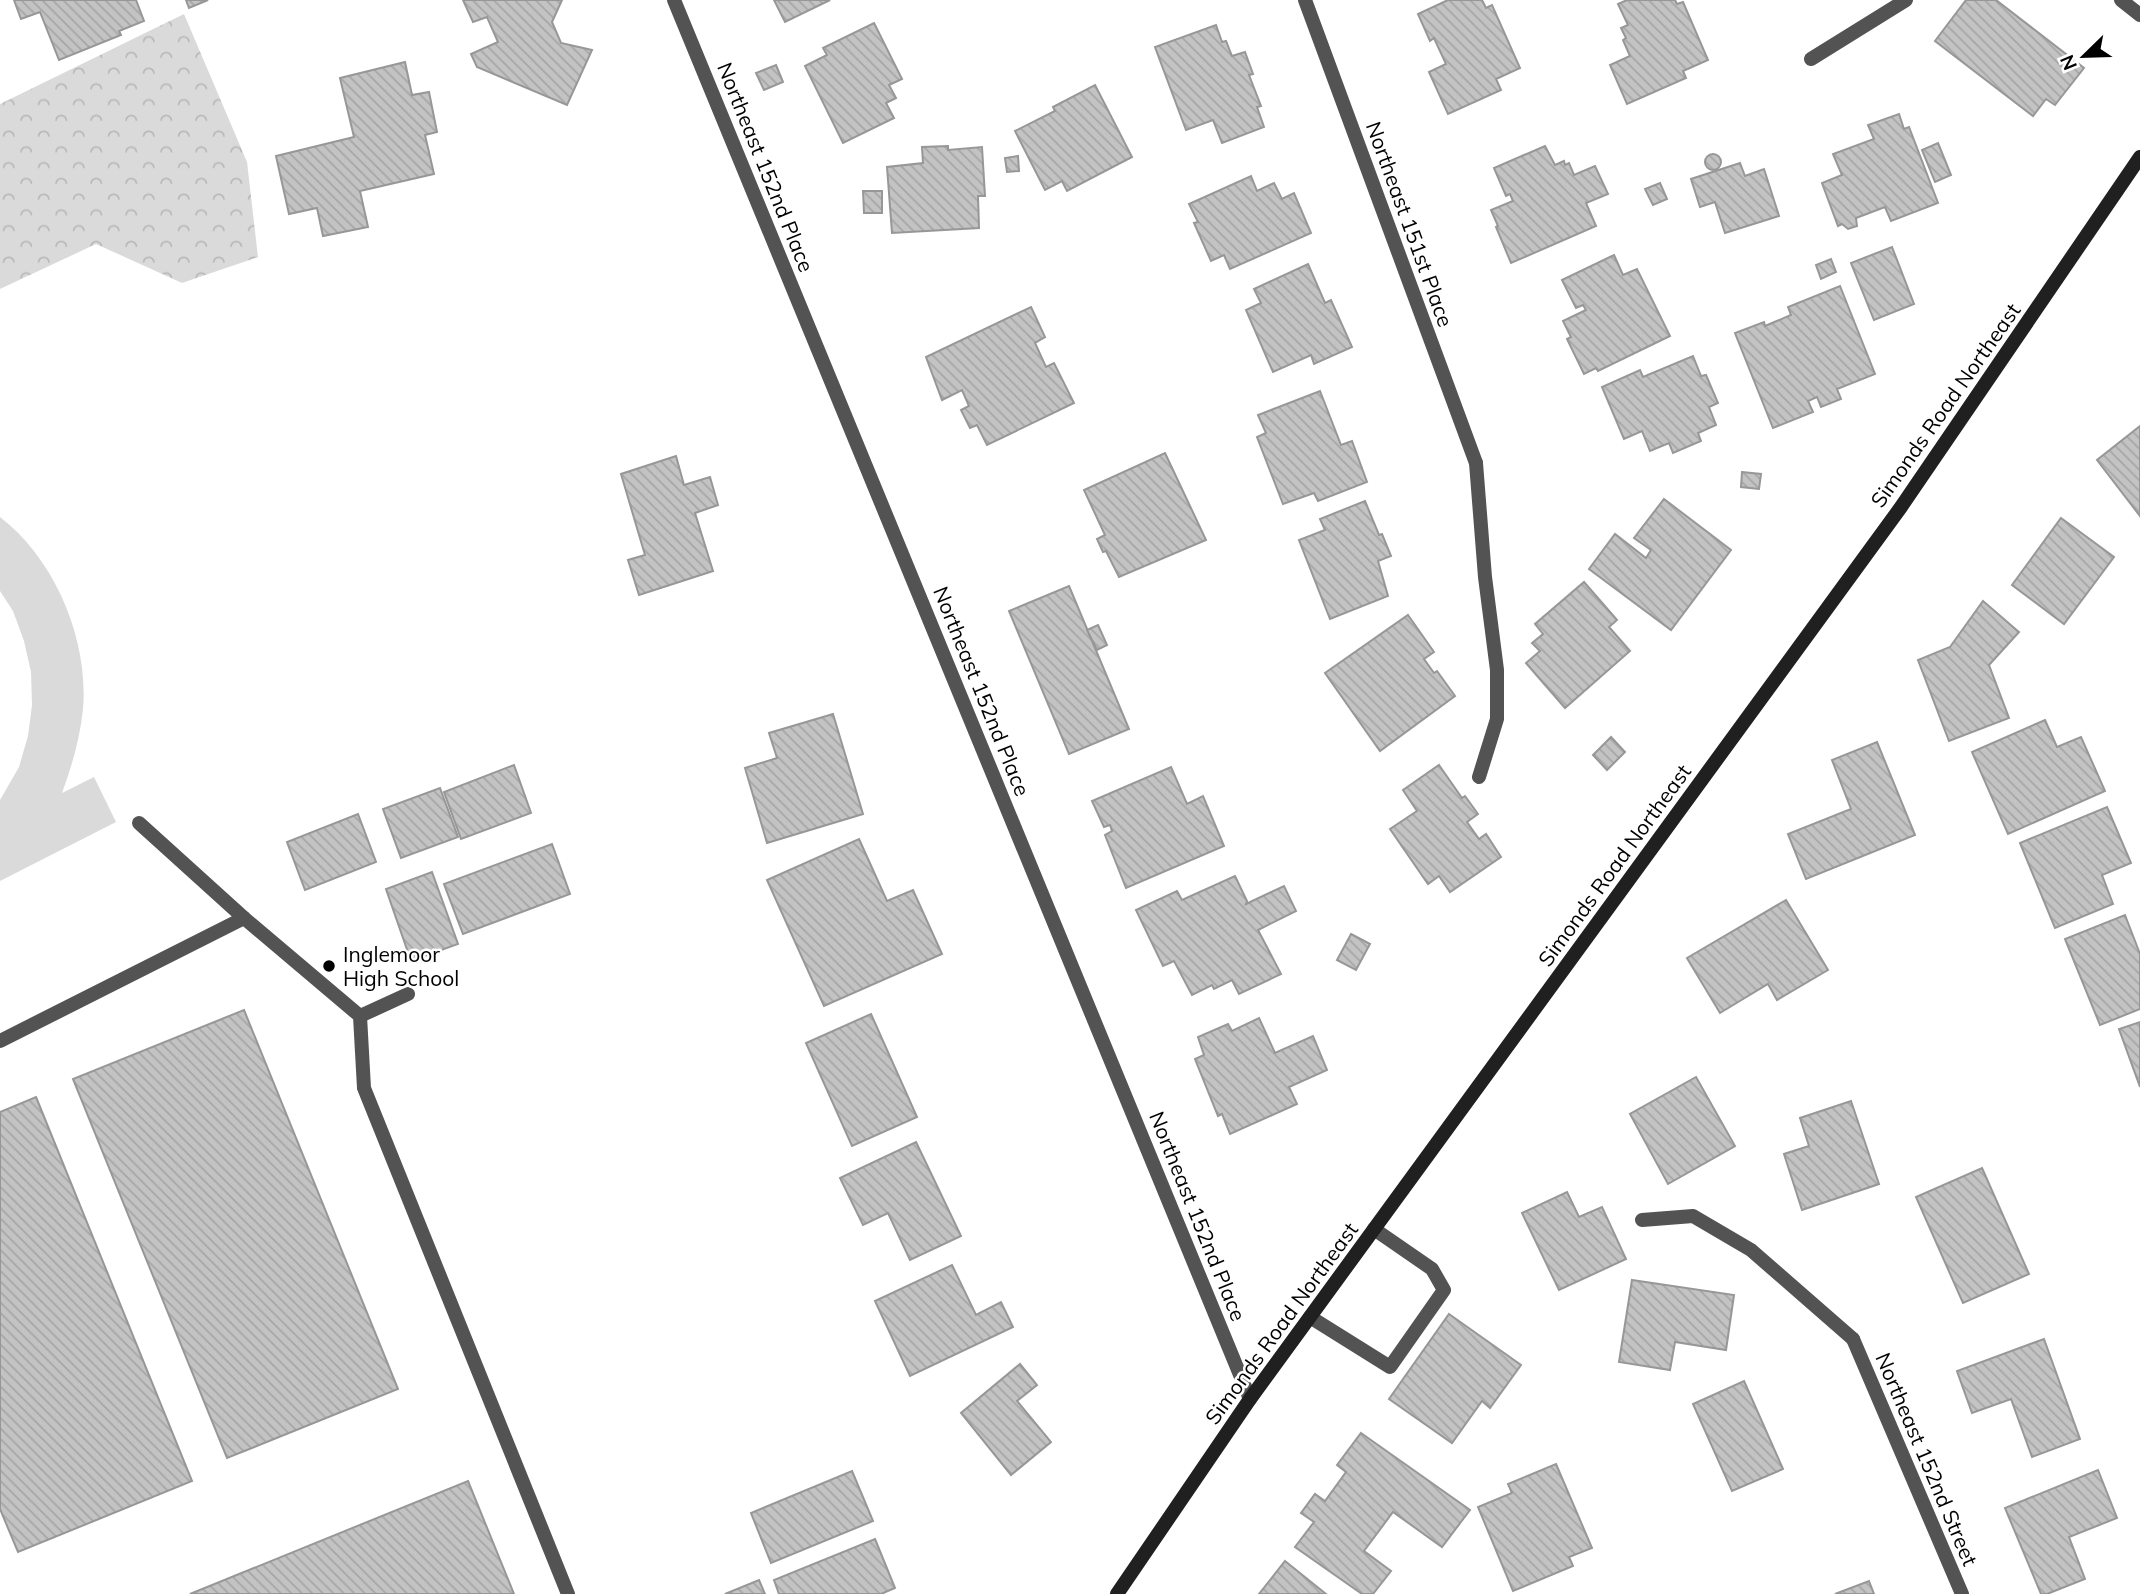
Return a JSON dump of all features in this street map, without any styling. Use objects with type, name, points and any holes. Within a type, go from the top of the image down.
[{"type":"main road","name":"Simonds Road Northeast","points":[[1117,1594],[1250,1399],[1901,507],[2140,157]]},
{"type":"street","name":"Northeast 152nd Place","points":[[674,0],[1250,1399]]},
{"type":"street","name":"Northeast 151st Place","points":[[1305,0],[1476,464],[1485,577],[1497,670],[1497,719],[1479,777]]},
{"type":"street","points":[[1811,59],[1906,0]]},
{"type":"street","points":[[2120,0],[2140,15]]},
{"type":"street","points":[[139,823],[244,918],[360,1016],[364,1088],[568,1594]]},
{"type":"street","points":[[0,1041],[244,918]]},
{"type":"street","points":[[360,1016],[408,994]]},
{"type":"street","name":"Northeast 152nd Street","points":[[1642,1220],[1693,1216],[1751,1250],[1853,1339],[1962,1594]]},
{"type":"street","points":[[1310,1317],[1390,1367],[1444,1290],[1432,1269],[1374,1229]]},
{"type":"green space","points":[[184,14],[247,162],[258,257],[182,283],[96,244],[0,289],[0,104]]},
{"type":"green space","points":[[0,517],[20,534],[37,555],[52,578],[74,629],[80,656],[83,709],[75,752],[62,793],[94,777],[116,822],[0,881],[0,800],[19,767],[28,736],[32,705],[31,672],[24,641],[13,611],[0,591]]},
{"type":"building","points":[[14,0],[136,0],[144,21],[119,31],[121,35],[59,60],[40,12],[21,19]]},
{"type":"building","points":[[186,0],[208,0],[189,8]]},
{"type":"building","points":[[463,0],[562,0],[552,22],[561,43],[592,50],[567,105],[477,67],[471,54],[498,42],[487,17],[473,22]]},
{"type":"building","points":[[774,0],[830,0],[785,22]]},
{"type":"building","points":[[1448,0],[1482,0],[1486,8],[1492,5],[1520,68],[1496,79],[1501,90],[1448,114],[1429,72],[1446,64],[1434,38],[1430,41],[1418,14]]},
{"type":"building","points":[[1627,0],[1675,0],[1677,4],[1683,2],[1708,60],[1683,71],[1686,78],[1627,104],[1610,65],[1630,56],[1621,28],[1628,25],[1618,4]]},
{"type":"building","points":[[1966,0],[1996,0],[2084,68],[2055,105],[2046,99],[2033,116],[1935,41]]},
{"type":"building","points":[[874,23],[902,79],[889,85],[896,98],[886,103],[894,118],[843,143],[805,66],[827,55],[823,48]]},
{"type":"building","points":[[1216,25],[1222,42],[1226,41],[1232,56],[1245,52],[1253,74],[1249,75],[1261,106],[1257,107],[1264,127],[1222,143],[1213,120],[1186,130],[1155,47]]},
{"type":"building","points":[[405,62],[412,95],[429,92],[437,132],[425,135],[434,174],[360,191],[368,227],[323,236],[317,208],[289,214],[276,156],[354,137],[340,78]]},
{"type":"building","points":[[776,65],[783,82],[764,90],[756,73]]},
{"type":"building","points":[[1095,85],[1132,157],[1067,191],[1062,181],[1045,190],[1015,131],[1055,111],[1053,107]]},
{"type":"building","points":[[1899,114],[1904,129],[1909,127],[1938,203],[1891,221],[1885,207],[1856,218],[1857,226],[1848,229],[1842,224],[1838,226],[1822,183],[1842,175],[1833,154],[1874,139],[1868,125]]},
{"type":"building","points":[[1938,143],[1951,175],[1935,182],[1922,150]]},
{"type":"building","points":[[948,146],[948,150],[982,147],[985,196],[978,196],[979,228],[892,233],[887,167],[923,163],[922,147]]},
{"type":"building","points":[[1545,146],[1555,165],[1564,161],[1565,165],[1569,163],[1574,175],[1595,166],[1608,194],[1586,203],[1596,226],[1511,263],[1491,210],[1513,201],[1510,194],[1506,196],[1494,168]]},
{"type":"building","points":[[1710,154],[1716,154],[1721,162],[1719,168],[1710,170],[1705,165],[1705,159]]},
{"type":"building","points":[[1018,156],[1019,171],[1007,172],[1005,158]]},
{"type":"building","points":[[1740,163],[1745,176],[1764,169],[1779,216],[1725,233],[1715,202],[1700,207],[1691,179]]},
{"type":"building","points":[[1251,176],[1257,191],[1274,183],[1282,199],[1294,193],[1311,233],[1230,269],[1224,255],[1211,261],[1194,223],[1198,222],[1189,204]]},
{"type":"building","points":[[1660,183],[1667,199],[1653,205],[1645,189]]},
{"type":"building","points":[[863,191],[882,191],[882,213],[864,213]]},
{"type":"building","points":[[1892,247],[1914,304],[1874,320],[1851,263]]},
{"type":"building","points":[[1614,255],[1623,275],[1637,269],[1670,336],[1598,371],[1596,368],[1584,374],[1567,339],[1571,337],[1563,321],[1586,310],[1583,305],[1576,308],[1562,280]]},
{"type":"building","points":[[1831,259],[1836,272],[1821,279],[1816,265]]},
{"type":"building","points":[[1308,264],[1325,303],[1331,300],[1352,347],[1314,364],[1311,355],[1273,372],[1246,310],[1261,303],[1254,289]]},
{"type":"building","points":[[1840,286],[1875,374],[1837,389],[1841,399],[1821,407],[1817,397],[1808,401],[1813,412],[1773,428],[1735,333],[1764,322],[1765,326],[1791,315],[1788,307]]},
{"type":"building","points":[[1031,307],[1045,337],[1035,343],[1046,367],[1054,363],[1074,403],[987,445],[977,425],[970,428],[961,410],[969,406],[962,390],[942,400],[926,357]]},
{"type":"building","points":[[1693,356],[1701,376],[1706,375],[1718,403],[1709,407],[1716,425],[1698,433],[1701,441],[1673,453],[1669,443],[1650,451],[1642,431],[1624,439],[1602,387],[1640,370],[1643,377]]},
{"type":"building","points":[[1320,391],[1341,445],[1352,441],[1367,482],[1318,501],[1314,493],[1283,504],[1257,437],[1266,433],[1258,415]]},
{"type":"building","points":[[2140,426],[2140,516],[2097,460]]},
{"type":"building","points":[[1165,453],[1206,540],[1119,577],[1097,539],[1105,535],[1084,490]]},
{"type":"building","points":[[676,456],[684,485],[710,477],[718,505],[695,513],[713,571],[639,595],[628,560],[645,555],[621,474]]},
{"type":"building","points":[[1742,472],[1761,474],[1759,489],[1741,487]]},
{"type":"building","points":[[1664,499],[1731,550],[1671,630],[1589,569],[1615,534],[1646,558],[1651,550],[1634,538]]},
{"type":"building","points":[[1365,501],[1391,556],[1378,561],[1388,596],[1330,619],[1299,540],[1325,530],[1320,519]]},
{"type":"building","points":[[2061,518],[2114,557],[2064,624],[2012,585]]},
{"type":"building","points":[[1584,582],[1617,620],[1609,627],[1630,651],[1565,708],[1526,663],[1540,651],[1532,643],[1543,634],[1535,624]]},
{"type":"building","points":[[1069,586],[1129,729],[1069,754],[1009,611]]},
{"type":"building","points":[[1983,601],[2019,632],[1989,665],[2009,718],[1949,741],[1918,660],[1950,647]]},
{"type":"building","points":[[1408,615],[1434,652],[1424,659],[1434,673],[1437,671],[1455,696],[1380,751],[1325,673]]},
{"type":"building","points":[[1098,625],[1107,645],[1097,650],[1087,630]]},
{"type":"building","points":[[833,714],[863,814],[767,843],[745,768],[777,758],[769,733]]},
{"type":"building","points":[[2045,720],[2057,747],[2081,737],[2105,791],[2008,834],[1972,752]]},
{"type":"building","points":[[1611,737],[1625,752],[1607,770],[1593,755]]},
{"type":"building","points":[[1877,742],[1915,835],[1806,879],[1788,834],[1851,809],[1832,760]]},
{"type":"building","points":[[514,765],[531,813],[461,839],[444,792]]},
{"type":"building","points":[[1439,765],[1462,798],[1465,796],[1478,814],[1467,822],[1479,839],[1486,834],[1501,857],[1450,892],[1439,876],[1428,884],[1390,829],[1417,811],[1403,790]]},
{"type":"building","points":[[1171,767],[1187,804],[1203,796],[1224,846],[1126,888],[1105,835],[1112,831],[1110,825],[1104,827],[1092,801]]},
{"type":"building","points":[[440,788],[458,837],[401,858],[383,809]]},
{"type":"building","points":[[2107,807],[2131,863],[2102,875],[2113,904],[2055,928],[2020,843]]},
{"type":"building","points":[[358,814],[376,862],[305,890],[287,842]]},
{"type":"building","points":[[859,839],[887,901],[913,890],[942,954],[824,1006],[767,880]]},
{"type":"building","points":[[552,844],[570,894],[463,934],[444,884]]},
{"type":"building","points":[[432,872],[458,944],[411,961],[386,889]]},
{"type":"building","points":[[1235,876],[1246,904],[1284,886],[1296,911],[1258,930],[1281,974],[1239,994],[1232,980],[1214,989],[1212,985],[1192,995],[1174,961],[1163,966],[1136,910],[1177,891],[1182,900]]},
{"type":"building","points":[[1786,900],[1828,970],[1777,1000],[1768,984],[1720,1013],[1687,958]]},
{"type":"building","points":[[2125,915],[2140,954],[2140,1009],[2100,1025],[2065,939]]},
{"type":"building","points":[[1351,934],[1370,944],[1356,970],[1337,960]]},
{"type":"building","points":[[244,1010],[398,1389],[227,1458],[73,1079]]},
{"type":"building","points":[[871,1014],[917,1117],[852,1146],[806,1043]]},
{"type":"building","points":[[1259,1018],[1275,1053],[1313,1036],[1327,1070],[1289,1087],[1297,1104],[1230,1134],[1222,1114],[1218,1116],[1195,1059],[1204,1055],[1198,1037],[1228,1024],[1232,1031]]},
{"type":"building","points":[[2140,1022],[2140,1087],[2119,1029]]},
{"type":"building","points":[[1696,1077],[1735,1146],[1668,1184],[1630,1114]]},
{"type":"building","points":[[36,1097],[192,1481],[18,1552],[0,1509],[0,1112]]},
{"type":"building","points":[[1851,1101],[1879,1184],[1802,1210],[1784,1154],[1809,1146],[1800,1118]]},
{"type":"building","points":[[916,1142],[961,1236],[910,1260],[888,1213],[863,1225],[840,1178]]},
{"type":"building","points":[[1982,1168],[2029,1274],[1963,1303],[1916,1197]]},
{"type":"building","points":[[1567,1192],[1579,1217],[1602,1207],[1626,1259],[1559,1290],[1522,1213]]},
{"type":"building","points":[[952,1265],[976,1315],[1001,1302],[1013,1327],[910,1376],[875,1301]]},
{"type":"building","points":[[1632,1280],[1734,1295],[1726,1350],[1675,1342],[1670,1370],[1619,1362]]},
{"type":"building","points":[[1449,1314],[1521,1365],[1490,1408],[1482,1401],[1452,1443],[1389,1399]]},
{"type":"building","points":[[2044,1339],[2080,1439],[2032,1457],[2011,1399],[1972,1413],[1957,1371]]},
{"type":"building","points":[[1020,1364],[1037,1385],[1017,1401],[1051,1442],[1011,1475],[961,1413]]},
{"type":"building","points":[[1744,1381],[1783,1469],[1732,1491],[1693,1404]]},
{"type":"building","points":[[1361,1433],[1470,1510],[1442,1547],[1393,1512],[1364,1551],[1391,1571],[1373,1594],[1362,1594],[1295,1547],[1314,1522],[1301,1513],[1315,1494],[1325,1501],[1346,1472],[1337,1465]]},
{"type":"building","points":[[1556,1464],[1592,1548],[1569,1557],[1573,1566],[1513,1591],[1478,1507],[1512,1493],[1508,1484]]},
{"type":"building","points":[[2098,1470],[2117,1518],[2069,1537],[2085,1579],[2041,1594],[2005,1508]]},
{"type":"building","points":[[852,1471],[873,1521],[771,1563],[751,1513]]},
{"type":"building","points":[[468,1481],[514,1594],[190,1594]]},
{"type":"building","points":[[875,1539],[895,1588],[881,1594],[779,1594],[774,1580]]},
{"type":"building","points":[[1285,1561],[1326,1594],[1259,1594]]},
{"type":"building","points":[[759,1580],[765,1594],[725,1594]]},
{"type":"building","points":[[1869,1581],[1874,1594],[1835,1594]]},
{"type":"place","name":"Inglemoor High School","points":[[329,966]]}]
